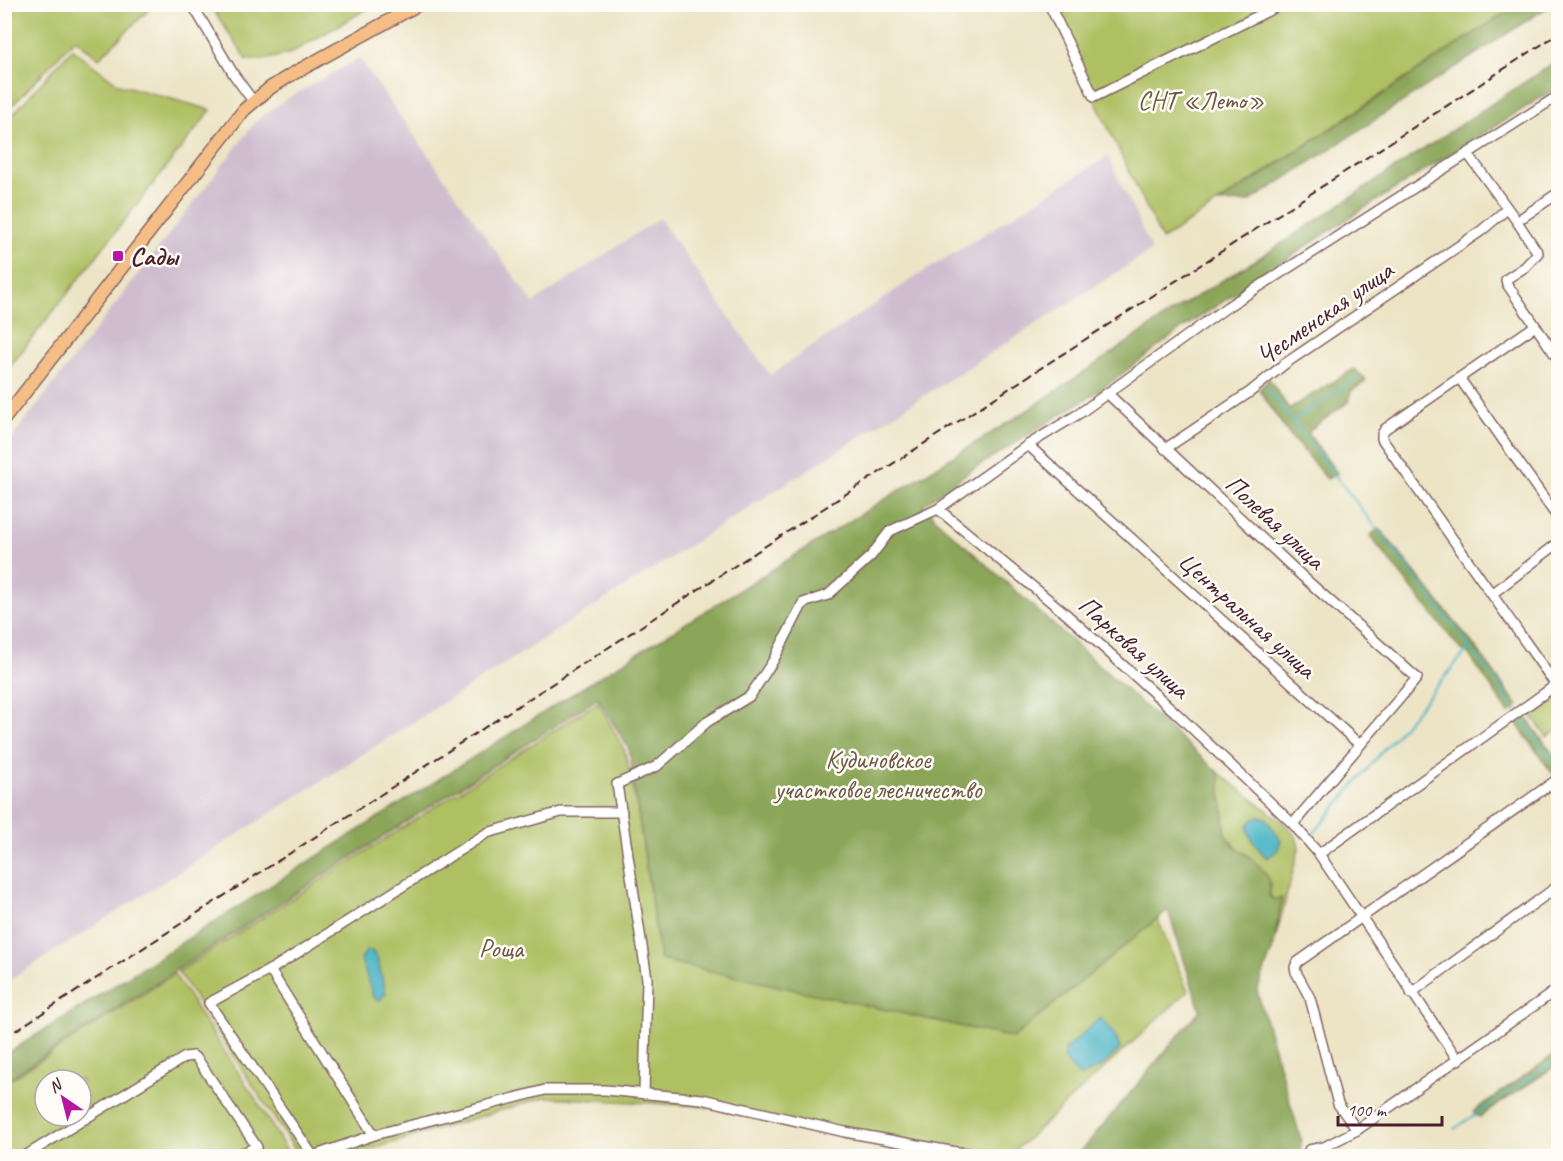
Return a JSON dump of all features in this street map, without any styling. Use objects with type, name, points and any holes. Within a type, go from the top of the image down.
[{"type":"main road","points":[[4,419],[221,137],[253,100],[289,76],[419,4]]},
{"type":"street","points":[[192,4],[234,75],[253,100]]},
{"type":"street","points":[[1048,4],[1094,98],[1282,4]]},
{"type":"street","points":[[644,1094],[647,979],[617,784],[657,766],[707,722],[750,696],[773,662],[803,603],[828,595],[871,556],[890,531],[938,509],[1028,445],[1080,413],[1227,308],[1558,96]]},
{"type":"street","points":[[1468,154],[1508,208],[1538,254],[1506,280],[1558,359]]},
{"type":"street","points":[[1523,217],[1558,193]]},
{"type":"street","name":"Чесменская улица","points":[[1165,449],[1250,392],[1278,368],[1481,231],[1508,208]]},
{"type":"street","points":[[1318,854],[1557,687],[1382,439],[1382,434],[1386,429],[1535,326]]},
{"type":"street","points":[[1460,379],[1558,518]]},
{"type":"street","name":"Полевая улица","points":[[1107,393],[1302,576],[1417,678],[1360,745]]},
{"type":"street","name":"Центральная улица","points":[[1028,445],[1360,745]]},
{"type":"street","name":"Парковая улица","points":[[938,509],[1066,614],[1175,712],[1293,824],[1318,854],[1458,1060]]},
{"type":"street","points":[[1492,594],[1558,543]]},
{"type":"street","points":[[1293,824],[1360,745]]},
{"type":"street","points":[[1357,1130],[1338,1104],[1310,998],[1295,967],[1298,962],[1558,779]]},
{"type":"street","points":[[622,812],[561,812],[487,832],[270,970],[209,1003],[313,1156],[374,1135],[545,1090],[605,1090],[702,1099],[845,1132],[956,1152],[1004,1156]]},
{"type":"street","points":[[1411,993],[1558,886]]},
{"type":"street","points":[[270,970],[374,1135]]},
{"type":"street","points":[[1309,1150],[1324,1147],[1357,1130],[1558,989]]},
{"type":"street","points":[[25,1156],[185,1057],[193,1056],[257,1147],[235,1156]]},
{"type":"shaded area","points":[[359,58],[533,303],[659,218],[770,375],[903,285],[1108,156],[1152,250],[5,983],[5,447],[257,120],[285,100]]},
{"type":"green space","points":[[5,4],[154,5],[99,58],[75,39],[5,113]]},
{"type":"green space","points":[[210,5],[374,5],[291,53],[265,60],[247,60]]},
{"type":"green space","name":"СНТ «Лето»","points":[[1049,5],[1517,5],[1162,240]]},
{"type":"green space","points":[[1517,5],[1551,5],[1249,202],[1219,203]]},
{"type":"green space","points":[[72,49],[118,84],[211,110],[5,373],[5,123]]},
{"type":"green space","name":"Кудиновское участковое лесничество","points":[[1558,60],[1558,87],[1358,212],[1183,328],[1102,389],[973,469],[923,505],[941,524],[1219,773],[1226,836],[1263,869],[1268,877],[1269,895],[1272,899],[1282,898],[1273,948],[1257,991],[1301,1139],[1300,1156],[1077,1156],[1200,1010],[1168,910],[1013,1038],[660,960],[629,749],[598,698],[5,1081],[5,1055],[590,683],[1028,410],[1181,306],[1264,255]]},
{"type":"green space","points":[[1354,369],[1365,378],[1365,382],[1351,391],[1349,401],[1310,430],[1309,435],[1337,473],[1327,479],[1288,433],[1259,390],[1269,379],[1289,409]]},
{"type":"green space","points":[[1379,528],[1476,648],[1518,706],[1509,713],[1468,653],[1460,649],[1370,536]]},
{"type":"green space","points":[[1555,699],[1558,704],[1558,729],[1547,737],[1532,716]]},
{"type":"green space","name":"Роща","points":[[598,702],[625,751],[637,808],[660,960],[1153,908],[1188,991],[1009,1156],[936,1156],[702,1106],[545,1097],[348,1156],[299,1156],[178,972]]},
{"type":"green space","points":[[1519,716],[1525,716],[1558,761],[1558,772],[1553,774],[1514,720]]},
{"type":"green space","points":[[1219,773],[1284,823],[1296,836],[1299,848],[1273,948],[1282,898],[1273,900],[1249,856],[1231,844],[1226,836]]},
{"type":"green space","points":[[174,974],[290,1156],[5,1156],[5,1083]]},
{"type":"green space","points":[[1558,1052],[1558,1064],[1480,1117],[1474,1115],[1474,1111]]},
{"type":"water","points":[[1266,818],[1281,841],[1277,851],[1267,858],[1253,841],[1248,829],[1253,819]]},
{"type":"water","points":[[366,951],[372,951],[377,958],[386,992],[380,1000],[376,1000],[373,996],[361,959]]},
{"type":"water","points":[[1100,1018],[1113,1032],[1120,1049],[1102,1066],[1081,1077],[1063,1059],[1066,1049]]},
{"type":"waterway","points":[[1550,255],[1558,266]]},
{"type":"waterway","points":[[1293,421],[1357,377]]},
{"type":"waterway","points":[[1265,386],[1497,682],[1516,712]]},
{"type":"waterway","points":[[1313,834],[1469,648]]},
{"type":"waterway","points":[[1519,716],[1558,768]]},
{"type":"waterway","points":[[1454,1129],[1558,1059]]},
{"type":"railway","points":[[4,1038],[1558,34]]},
{"type":"place","name":"Сады","points":[[118,256]]}]
